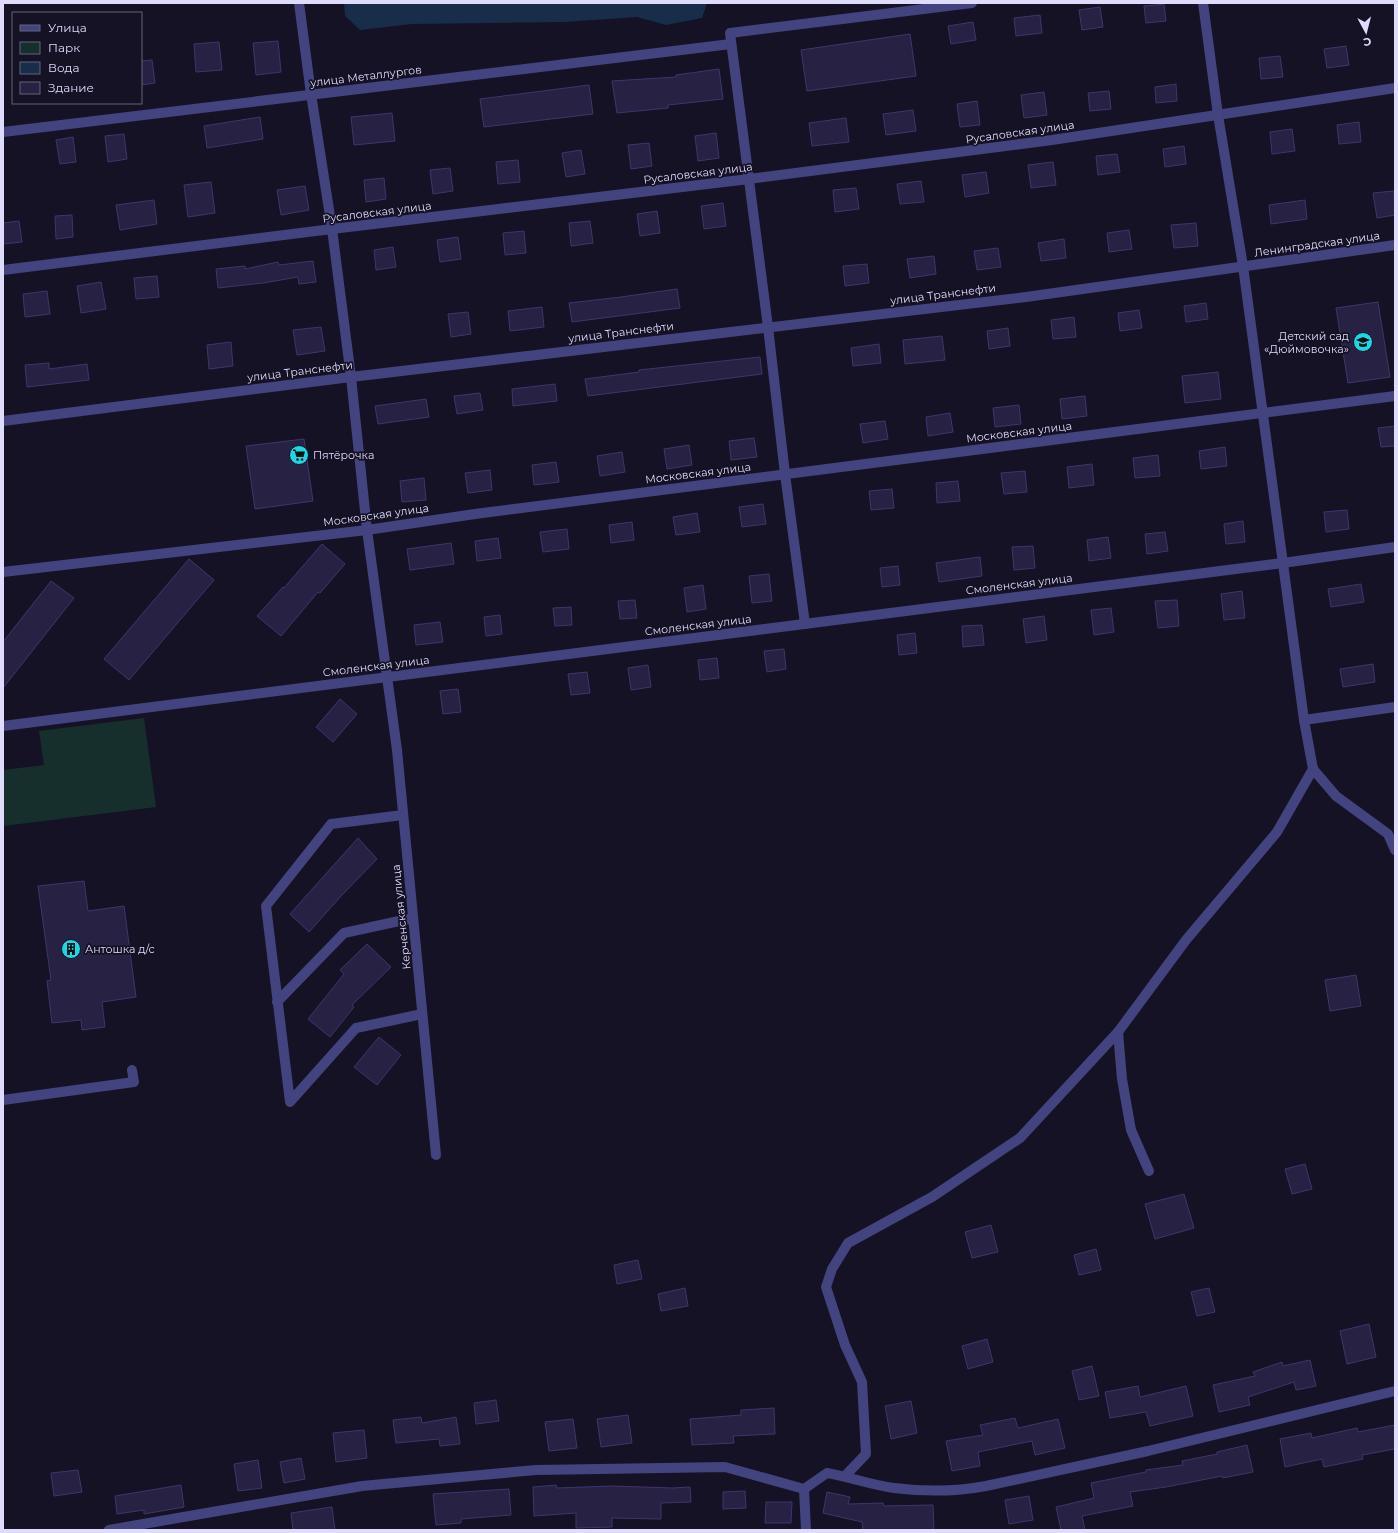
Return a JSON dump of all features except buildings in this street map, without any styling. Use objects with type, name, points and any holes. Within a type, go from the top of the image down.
[{"type":"street","name":"Керченская улица","points":[[299,3],[311,94],[332,229],[351,377],[367,530],[388,676],[436,1155]]},
{"type":"street","name":"улица Металлургов","points":[[3,132],[311,94],[731,38],[972,3]]},
{"type":"street","points":[[1203,3],[1218,115],[1243,266],[1304,720],[1312,769],[1336,796],[1388,834],[1395,850]]},
{"type":"street","points":[[731,38],[805,624]]},
{"type":"street","name":"Русаловская улица","points":[[3,270],[750,179],[1052,140],[1395,88]]},
{"type":"street","name":"Ленинградская улица","points":[[1243,266],[1395,245]]},
{"type":"street","name":"улица Транснефти","points":[[3,421],[768,326],[1026,297],[1243,266]]},
{"type":"street","name":"Московская улица","points":[[3,572],[367,530],[475,514],[1395,396]]},
{"type":"street","name":"Смоленская улица","points":[[3,726],[1283,563],[1395,547]]},
{"type":"street","points":[[1304,720],[1395,707]]},
{"type":"street","points":[[845,1476],[866,1454],[862,1382],[845,1345],[826,1288],[832,1269],[848,1243],[932,1197],[1020,1138],[1118,1032],[1186,940],[1277,832],[1312,769]]},
{"type":"street","points":[[403,815],[330,824],[266,906],[290,1102],[356,1028],[422,1014]]},
{"type":"street","points":[[278,1002],[344,933],[413,918]]},
{"type":"street","points":[[1118,1032],[1122,1079],[1131,1130],[1149,1171]]},
{"type":"street","points":[[3,1100],[134,1082],[132,1070]]},
{"type":"street","points":[[804,1489],[827,1473],[892,1488],[938,1492],[959,1491],[1148,1451],[1395,1391]]},
{"type":"street","points":[[109,1530],[362,1486],[536,1470],[725,1467],[804,1489]]},
{"type":"street","points":[[804,1489],[806,1530]]},
{"type":"green space","points":[[144,718],[156,807],[3,826],[3,770],[44,765],[39,731]]},
{"type":"water","points":[[344,3],[707,3],[702,18],[666,25],[637,17],[565,22],[412,24],[360,30],[345,16]]},
{"type":"place","name":"Детский сад «Дюймовочка»","points":[[1363,342]]},
{"type":"place","name":"Пятёрочка","points":[[299,455]]},
{"type":"place","name":"Антошка д/с","points":[[71,949]]}]
